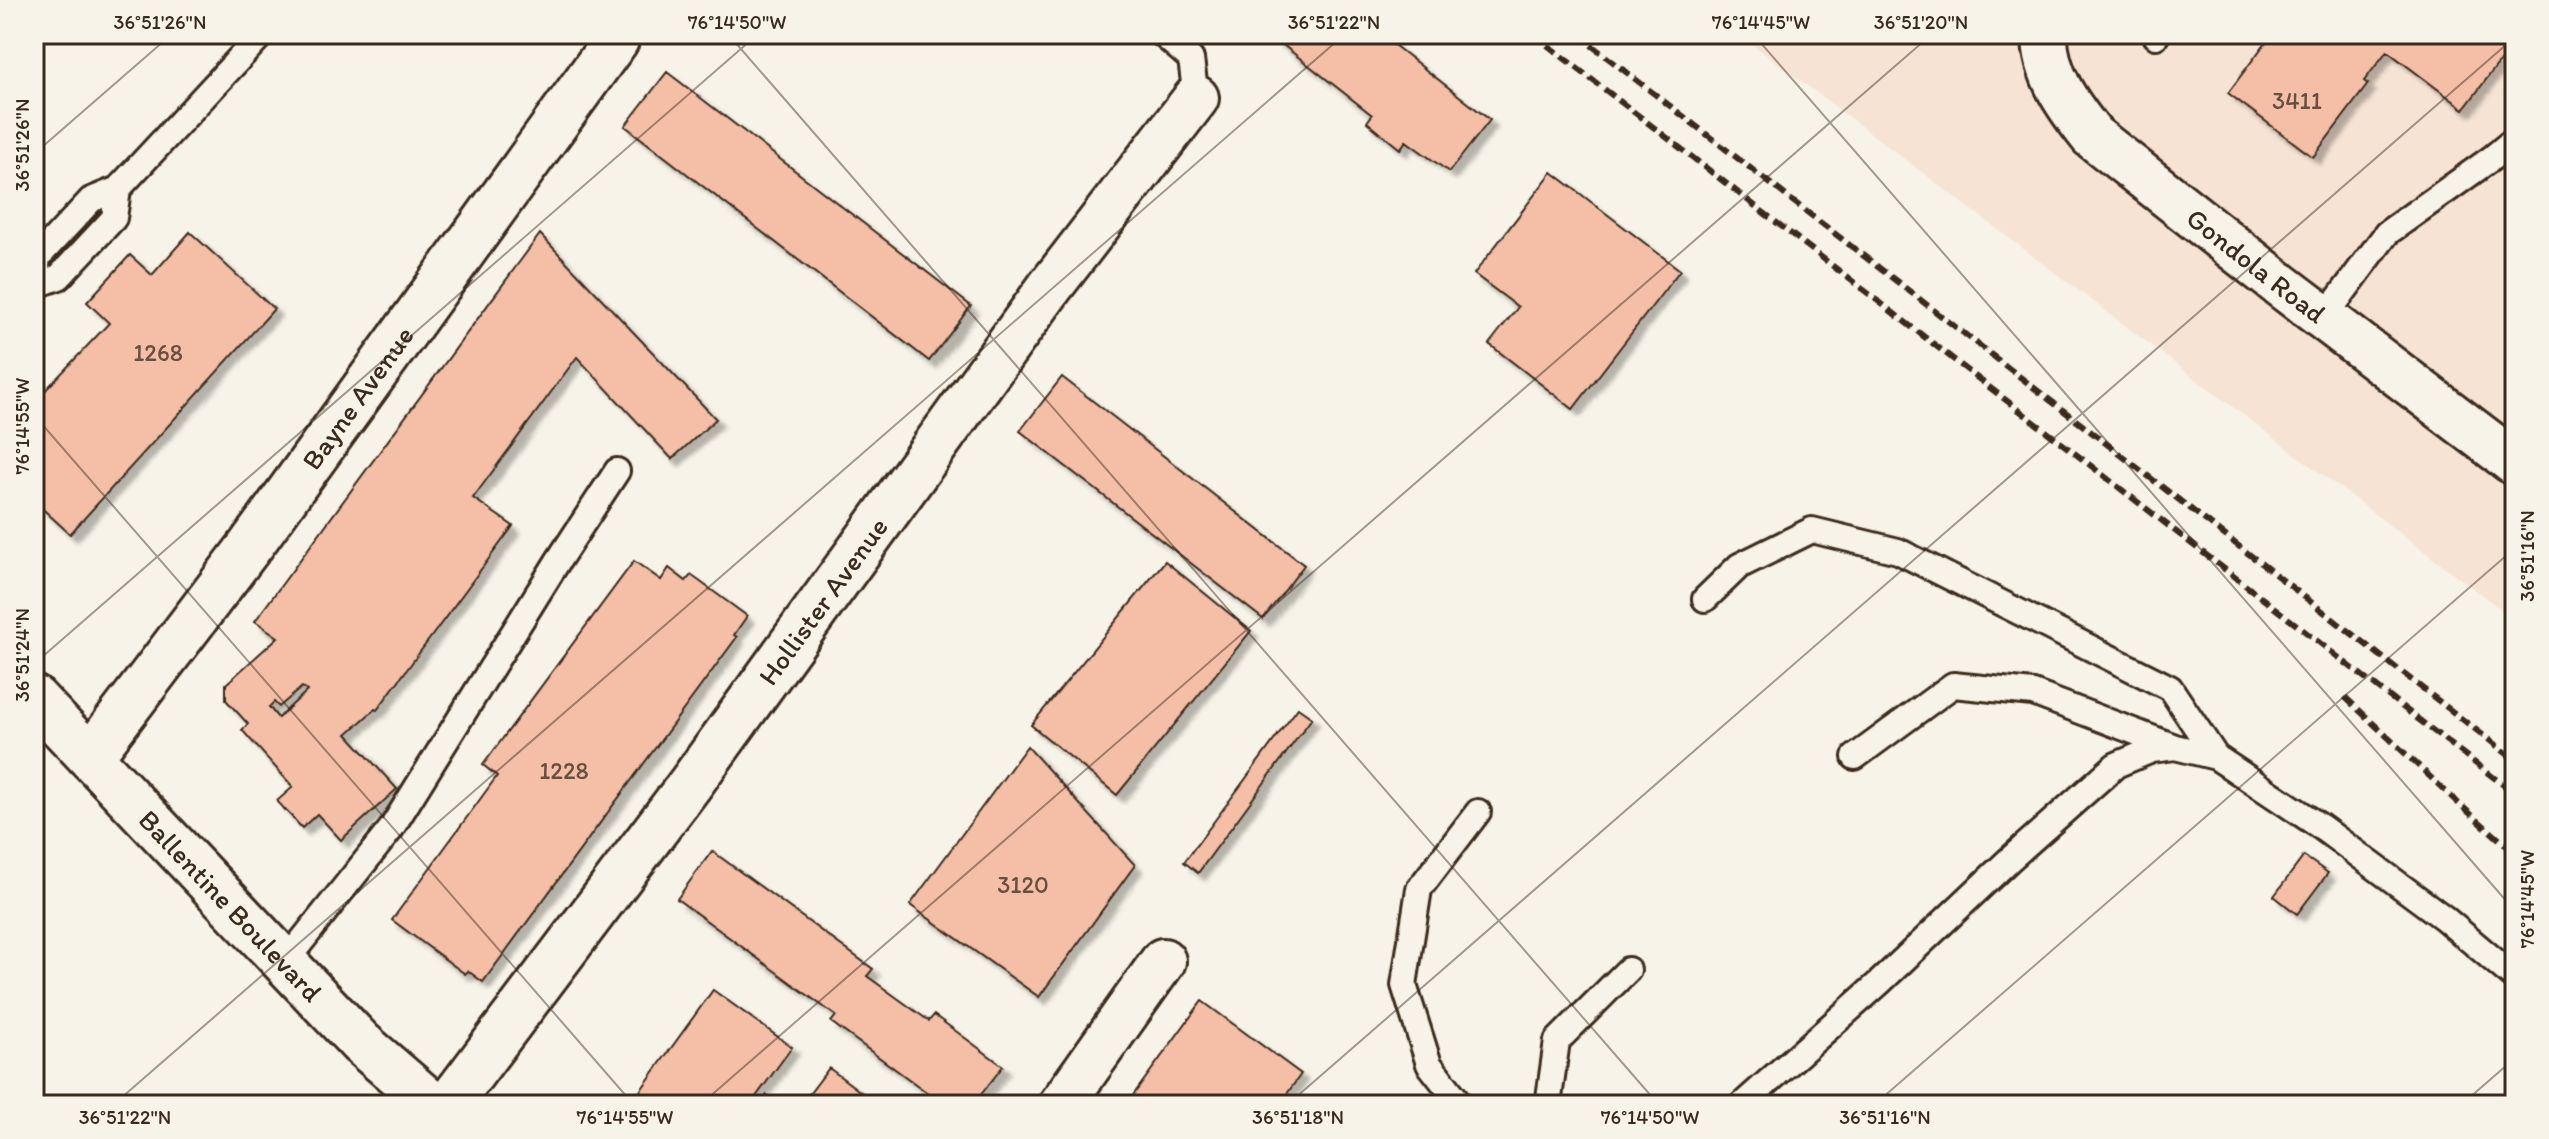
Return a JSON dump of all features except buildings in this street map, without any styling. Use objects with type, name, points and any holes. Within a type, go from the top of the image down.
[{"type":"street","name":"Bayne Avenue","points":[[90,757],[260,533],[616,40],[616,34]]},
{"type":"street","name":"Gondola Road","points":[[2045,34],[2051,71],[2068,106],[2092,136],[2515,463]]},
{"type":"street","name":"Hollister Avenue","points":[[448,1105],[691,783],[1050,287],[1196,98]]},
{"type":"street","name":"Ballentine Boulevard","points":[[34,698],[361,1043],[433,1105]]},
{"type":"street","points":[[1061,1105],[1163,961]]},
{"type":"lane","points":[[34,286],[59,277],[114,218],[118,189],[262,34]]},
{"type":"lane","points":[[1162,34],[1191,59],[1196,98]]},
{"type":"lane","points":[[2324,318],[2387,233],[2515,139]]},
{"type":"lane","points":[[285,962],[391,829],[617,471]]},
{"type":"lane","points":[[1705,599],[1739,566],[1812,530],[1898,551],[2170,688],[2216,757]]},
{"type":"lane","points":[[1855,757],[1953,685],[2033,693],[2175,747],[2216,757],[2333,836],[2444,918],[2515,978]]},
{"type":"lane","points":[[1742,1105],[2116,765],[2152,750],[2175,747]]},
{"type":"lane","points":[[1461,1105],[1429,1064],[1404,985],[1419,889],[1478,812]]},
{"type":"lane","points":[[1548,1105],[1557,1041],[1628,970]]},
{"type":"shaded area","points":[[1739,34],[2515,34],[2515,620]]},
{"type":"railway","points":[[1533,34],[2515,794]]},
{"type":"railway","points":[[1577,34],[2515,760]]},
{"type":"railway","points":[[2345,697],[2515,853]]}]
